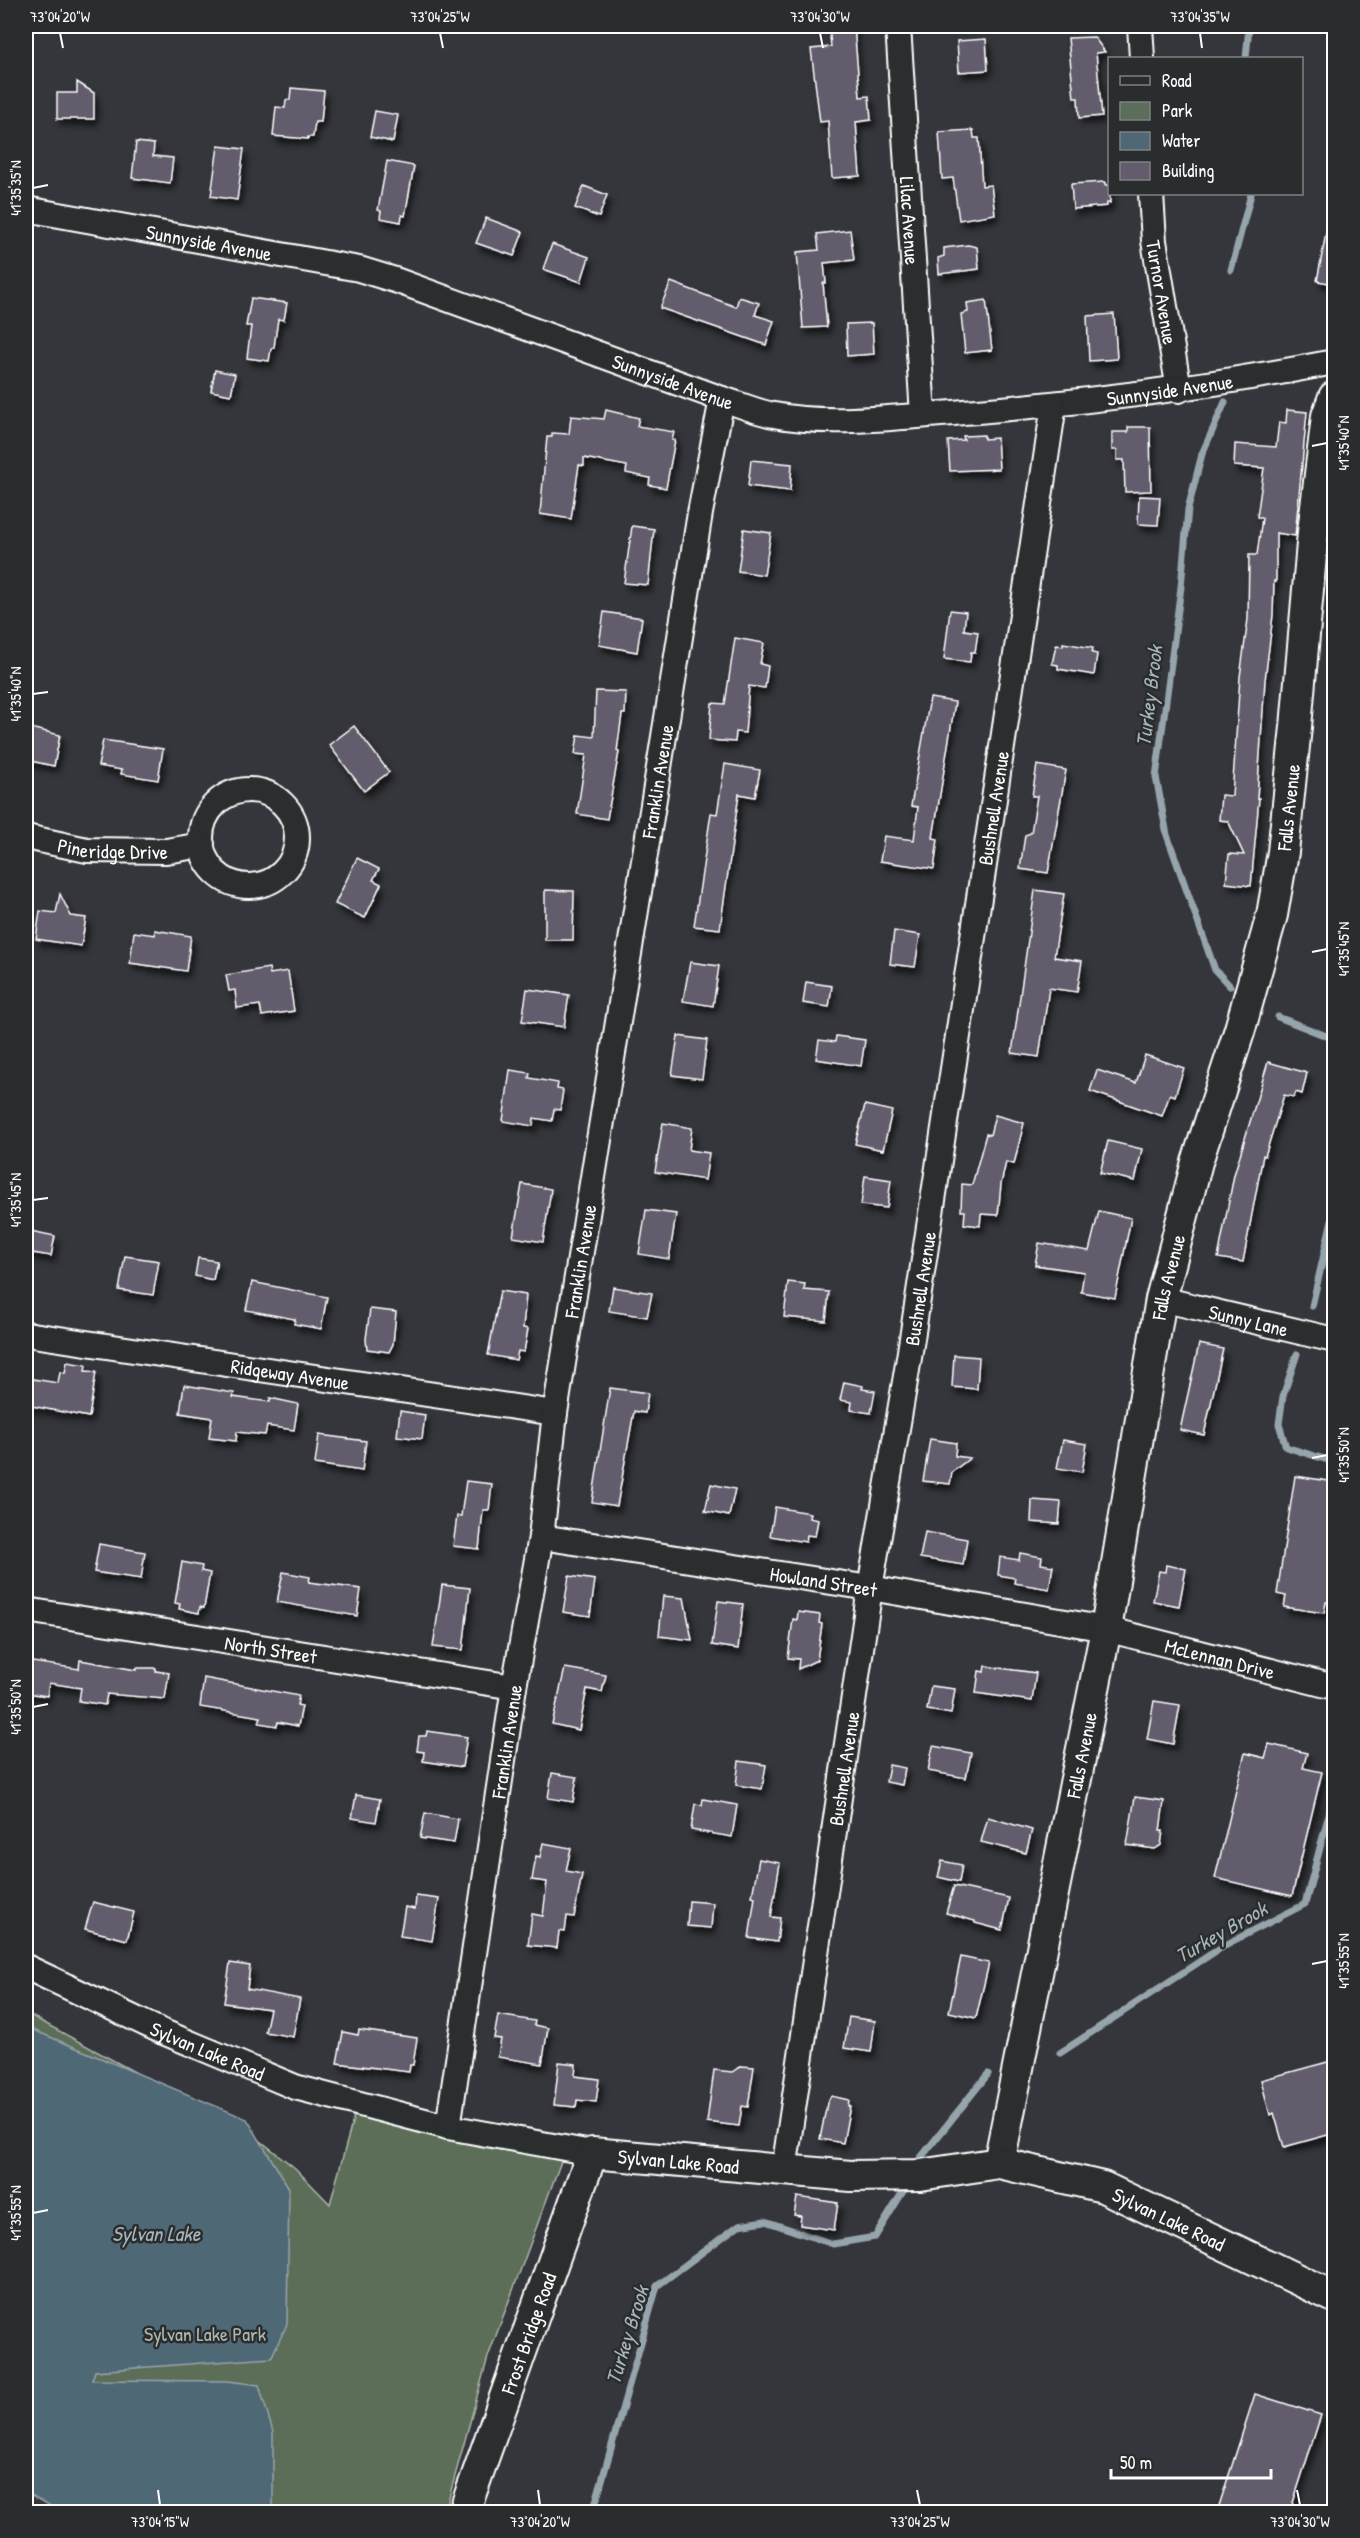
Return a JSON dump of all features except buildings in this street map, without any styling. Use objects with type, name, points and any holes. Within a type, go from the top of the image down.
[{"type":"main road","name":"Falls Avenue","points":[[999,2163],[1106,1629],[1161,1299],[1197,1162],[1240,1029],[1272,915],[1289,795],[1327,416],[1335,397]]},
{"type":"main road","name":"Sylvan Lake Road","points":[[592,2153],[851,2176],[920,2175],[999,2163],[1103,2187],[1335,2297]]},
{"type":"main road","name":"Frost Bridge Road","points":[[464,2512],[592,2153]]},
{"type":"street","name":"Lilac Avenue","points":[[898,26],[923,415]]},
{"type":"street","points":[[1140,26],[1142,57]]},
{"type":"street","name":"Turnor Avenue","points":[[1151,195],[1154,241],[1179,390]]},
{"type":"street","name":"Sunnyside Avenue","points":[[26,209],[359,269],[398,281],[722,399],[774,415],[808,418],[863,418],[1054,405],[1179,390],[1335,362]]},
{"type":"street","name":"Franklin Avenue","points":[[448,2127],[514,1686],[541,1537],[555,1413],[696,537],[722,399]]},
{"type":"street","name":"Bushnell Avenue","points":[[784,2170],[870,1588],[909,1358],[1054,405]]},
{"type":"street","name":"Pineridge Drive","points":[[26,837],[87,850],[166,851],[202,845]]},
{"type":"street","name":"Sunny Lane","points":[[1161,1299],[1335,1340]]},
{"type":"street","name":"Ridgeway Avenue","points":[[26,1334],[555,1413]]},
{"type":"street","name":"Howland Street","points":[[541,1537],[870,1588],[1106,1629]]},
{"type":"street","name":"North Street","points":[[26,1610],[514,1686]]},
{"type":"street","name":"McLennan Drive","points":[[1106,1629],[1328,1685]]},
{"type":"street","name":"Sylvan Lake Road","points":[[26,1966],[161,2031],[295,2087],[448,2127],[592,2153]]},
{"type":"green space","name":"Sylvan Lake Park","points":[[26,2013],[258,2139],[295,2168],[330,2204],[358,2101],[563,2156],[488,2357],[445,2512],[59,2512],[26,2474]]},
{"type":"water","name":"Sylvan Lake","points":[[26,2027],[247,2119],[289,2188],[287,2324],[271,2358],[95,2371],[92,2380],[228,2381],[259,2385],[273,2432],[273,2512],[61,2512],[26,2492]]},
{"type":"waterway","name":"Turkey Brook","points":[[1246,57],[1249,26]]},
{"type":"waterway","name":"Turkey Brook","points":[[1231,270],[1251,195]]},
{"type":"waterway","name":"Turkey Brook","points":[[1225,402],[1202,454],[1188,509],[1181,587],[1156,777],[1167,835],[1215,970],[1230,986]]},
{"type":"waterway","name":"Turkey Brook","points":[[1278,1017],[1334,1039]]},
{"type":"waterway","name":"Turkey Brook","points":[[1312,1306],[1334,1211]]},
{"type":"waterway","name":"Turkey Brook","points":[[1297,1354],[1283,1396],[1279,1424],[1286,1447],[1334,1462]]},
{"type":"waterway","name":"Turkey Brook","points":[[1060,2053],[1225,1945],[1305,1904],[1334,1795]]},
{"type":"waterway","name":"Turkey Brook","points":[[919,2160],[988,2074]]},
{"type":"waterway","name":"Turkey Brook","points":[[593,2512],[657,2286],[739,2225],[765,2221],[833,2244],[875,2237],[907,2185]]}]
